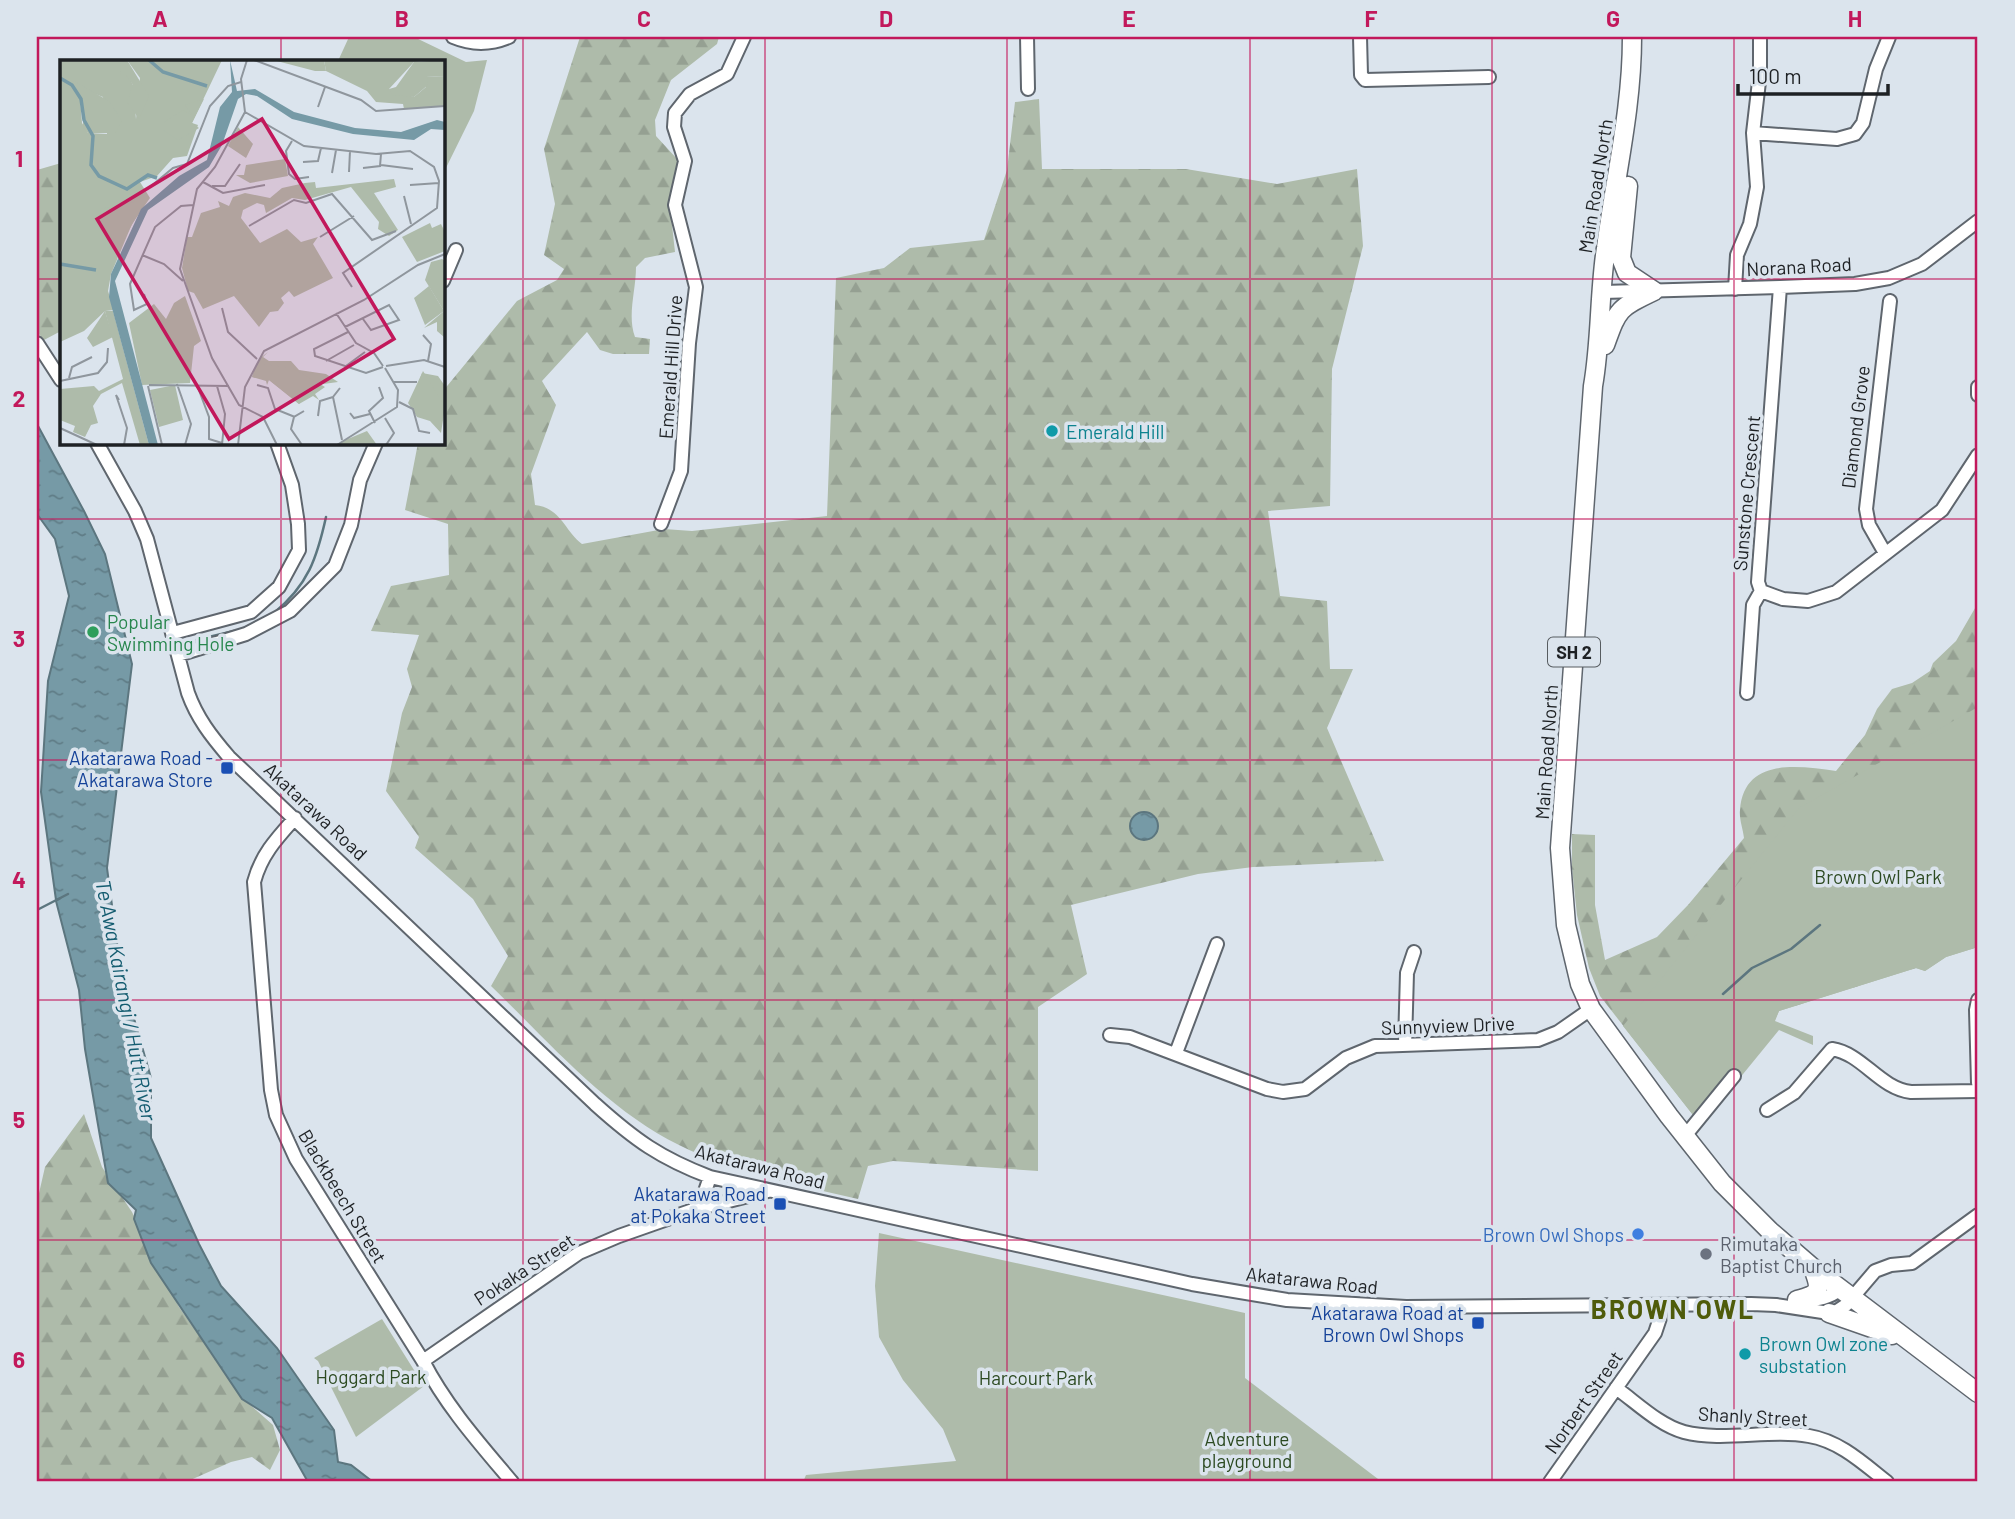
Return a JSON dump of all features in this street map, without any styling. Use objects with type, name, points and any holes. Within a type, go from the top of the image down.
[{"type":"highway","name":"Main Road North","points":[[1632,37],[1626,130],[1605,250],[1597,365],[1592,387],[1560,848],[1566,925],[1580,984],[1591,1009],[1685,1136],[1736,1199],[1846,1293]]},
{"type":"highway","points":[[1626,130],[1631,154],[1621,258],[1627,273],[1654,291]]},
{"type":"highway","points":[[1597,365],[1619,311],[1627,304],[1654,291]]},
{"type":"highway","points":[[1797,1300],[1817,1292],[1818,1283],[1814,1268]]},
{"type":"highway","name":"SH 2","points":[[1846,1293],[1978,1393]]},
{"type":"highway","points":[[1829,1313],[1914,1345]]},
{"type":"street","points":[[453,37],[478,44],[509,37]]},
{"type":"street","name":"Emerald Hill Drive","points":[[661,524],[681,471],[689,343],[696,287],[675,205],[685,161],[674,127],[675,113],[690,94],[727,74],[744,37]]},
{"type":"street","points":[[1027,37],[1028,89]]},
{"type":"street","points":[[1360,37],[1361,75],[1365,80],[1489,77]]},
{"type":"street","points":[[1735,289],[1737,255],[1750,224],[1757,187],[1753,133],[1760,73],[1760,37]]},
{"type":"street","points":[[1753,133],[1837,139],[1855,134],[1863,122],[1876,69],[1889,37]]},
{"type":"street","name":"Norana Road","points":[[1603,292],[1856,284],[1889,278],[1922,264],[1978,220]]},
{"type":"street","points":[[444,279],[456,250]]},
{"type":"street","name":"Sunstone Crescent","points":[[1780,287],[1758,582],[1760,591],[1783,599],[1808,601],[1848,585],[1942,510],[1978,456]]},
{"type":"street","name":"Diamond Grove","points":[[1885,553],[1869,525],[1866,509],[1891,301]]},
{"type":"street","points":[[37,343],[60,378]]},
{"type":"street","points":[[1978,387],[1978,395]]},
{"type":"street","name":"Akatarawa Road","points":[[98,444],[141,524],[191,702],[203,725],[229,757],[618,1125],[659,1155],[710,1177],[1192,1284],[1287,1300],[1406,1307],[1776,1305],[1829,1313]]},
{"type":"street","points":[[173,634],[251,612],[279,587],[299,550],[299,537],[292,485],[277,444]]},
{"type":"street","points":[[178,655],[246,634],[290,611],[335,566],[351,525],[360,480],[376,444]]},
{"type":"street","points":[[1747,694],[1753,605],[1760,591]]},
{"type":"street","name":"Blackbeech Street","points":[[295,818],[261,859],[254,882],[271,1090],[276,1115],[296,1159],[444,1397],[512,1482]]},
{"type":"street","points":[[1176,1053],[1217,944]]},
{"type":"street","points":[[1405,1044],[1406,973],[1414,952]]},
{"type":"street","points":[[1978,1000],[1978,1083]]},
{"type":"street","name":"Sunnyview Drive","points":[[1110,1035],[1130,1037],[1267,1089],[1294,1092],[1315,1083],[1346,1058],[1375,1045],[1538,1040],[1558,1032],[1591,1009]]},
{"type":"street","points":[[1767,1110],[1794,1093],[1832,1049],[1848,1053],[1886,1082],[1906,1092],[1978,1091]]},
{"type":"street","points":[[1685,1136],[1734,1076]]},
{"type":"street","points":[[693,1210],[702,1200],[710,1177]]},
{"type":"street","name":"Pokaka Street","points":[[423,1361],[579,1253],[693,1210],[771,1190]]},
{"type":"street","points":[[1829,1313],[1842,1308],[1846,1293],[1875,1270],[1913,1263],[1978,1215]]},
{"type":"street","name":"Akatarawa Road","points":[[1776,1305],[1846,1293]]},
{"type":"street","name":"Norbert Street","points":[[1550,1482],[1655,1334],[1661,1306]]},
{"type":"street","name":"Shanly Street","points":[[1616,1388],[1661,1421],[1684,1432],[1713,1435],[1808,1435],[1844,1449],[1887,1482]]},
{"type":"green space","points":[[349,37],[414,37],[466,62],[487,60],[474,111],[444,172],[444,60],[338,60]]},
{"type":"green space","points":[[580,37],[719,37],[717,44],[671,80],[655,120],[656,136],[678,160],[670,207],[675,252],[645,258],[636,267],[633,329],[635,337],[650,339],[649,354],[613,354],[600,350],[587,332],[542,381],[556,405],[531,474],[535,505],[551,510],[582,544],[664,529],[692,531],[827,516],[836,278],[884,268],[910,248],[984,240],[1007,170],[1015,102],[1039,99],[1042,169],[1186,169],[1277,184],[1357,169],[1363,246],[1332,369],[1330,506],[1268,511],[1280,596],[1327,601],[1330,669],[1353,669],[1327,728],[1384,861],[1253,867],[1198,874],[1071,905],[1087,974],[1038,1007],[1038,1171],[893,1161],[868,1166],[858,1199],[744,1171],[700,1155],[652,1130],[579,1073],[491,986],[508,956],[473,899],[415,848],[419,837],[386,791],[402,713],[412,687],[407,669],[419,635],[371,631],[391,586],[449,575],[448,524],[405,510],[418,444],[444,444],[444,390],[517,301],[557,280],[564,269],[544,255],[555,204],[544,149]]},
{"type":"green space","points":[[60,163],[60,332],[44,340],[37,332],[37,170]]},
{"type":"green space","name":"Brown Owl Park","points":[[1978,603],[1978,947],[1946,957],[1925,971],[1916,968],[1779,1011],[1774,1022],[1693,1115],[1600,996],[1589,968],[1577,915],[1572,834],[1595,835],[1595,905],[1605,960],[1657,937],[1688,905],[1744,838],[1740,810],[1744,793],[1751,781],[1762,773],[1790,767],[1836,771],[1865,735],[1877,709],[1892,689],[1912,683],[1930,671],[1933,663],[1956,641]]},
{"type":"green space","name":"Brown Owl Park","points":[[1978,707],[1978,947],[1946,957],[1925,971],[1916,968],[1779,1011],[1775,1021],[1813,1036],[1813,1045],[1779,1030],[1739,1079],[1732,1073],[1693,1115],[1623,1026],[1799,808]]},
{"type":"green space","points":[[84,1114],[102,1167],[132,1212],[179,1307],[247,1402],[273,1425],[280,1450],[270,1470],[252,1457],[231,1462],[186,1482],[37,1482],[37,1202],[45,1167]]},
{"type":"green space","name":"Harcourt Park","points":[[879,1233],[1245,1313],[1245,1378],[1382,1482],[803,1482],[806,1475],[956,1461],[943,1429],[903,1380],[879,1337],[875,1286]]},
{"type":"green space","name":"Hoggard Park","points":[[382,1319],[424,1386],[356,1437],[318,1361],[314,1358]]},
{"type":"water","name":"Te Awa Kairangi / Hutt River","points":[[37,424],[105,554],[132,664],[107,868],[121,973],[151,1078],[151,1138],[221,1286],[277,1348],[334,1430],[338,1462],[351,1465],[373,1482],[308,1482],[272,1418],[242,1399],[151,1263],[134,1219],[136,1210],[108,1183],[85,1049],[79,990],[56,901],[61,898],[56,900],[41,792],[48,681],[69,596],[55,539],[37,514]]},
{"type":"water","points":[[1144,812],[1154,816],[1158,826],[1154,836],[1144,840],[1134,836],[1130,826],[1134,816]]},
{"type":"waterway","points":[[274,613],[295,592],[309,570],[326,517]]},
{"type":"waterway","points":[[196,640],[234,631]]},
{"type":"waterway","points":[[37,910],[68,894]]},
{"type":"waterway","points":[[1723,994],[1752,968],[1791,949],[1820,925]]},
{"type":"place","name":"Emerald Hill","points":[[1052,431]]},
{"type":"place","name":"Popular Swimming Hole","points":[[93,632]]},
{"type":"place","name":"Akatarawa Road - Akatarawa Store","points":[[227,768]]},
{"type":"place","name":"Akatarawa Road at Pokaka Street","points":[[780,1204]]},
{"type":"place","name":"Brown Owl Shops","points":[[1638,1234]]},
{"type":"place","name":"Rimutaka Baptist Church","points":[[1706,1254]]},
{"type":"place","name":"Akatarawa Road at Brown Owl Shops","points":[[1478,1323]]},
{"type":"place","name":"Brown Owl zone substation","points":[[1745,1354]]},
{"type":"district","name":"BROWN OWL","points":[[1673,1308]]},
{"type":"park label","name":"Adventure playground","points":[[1247,1449]]}]
